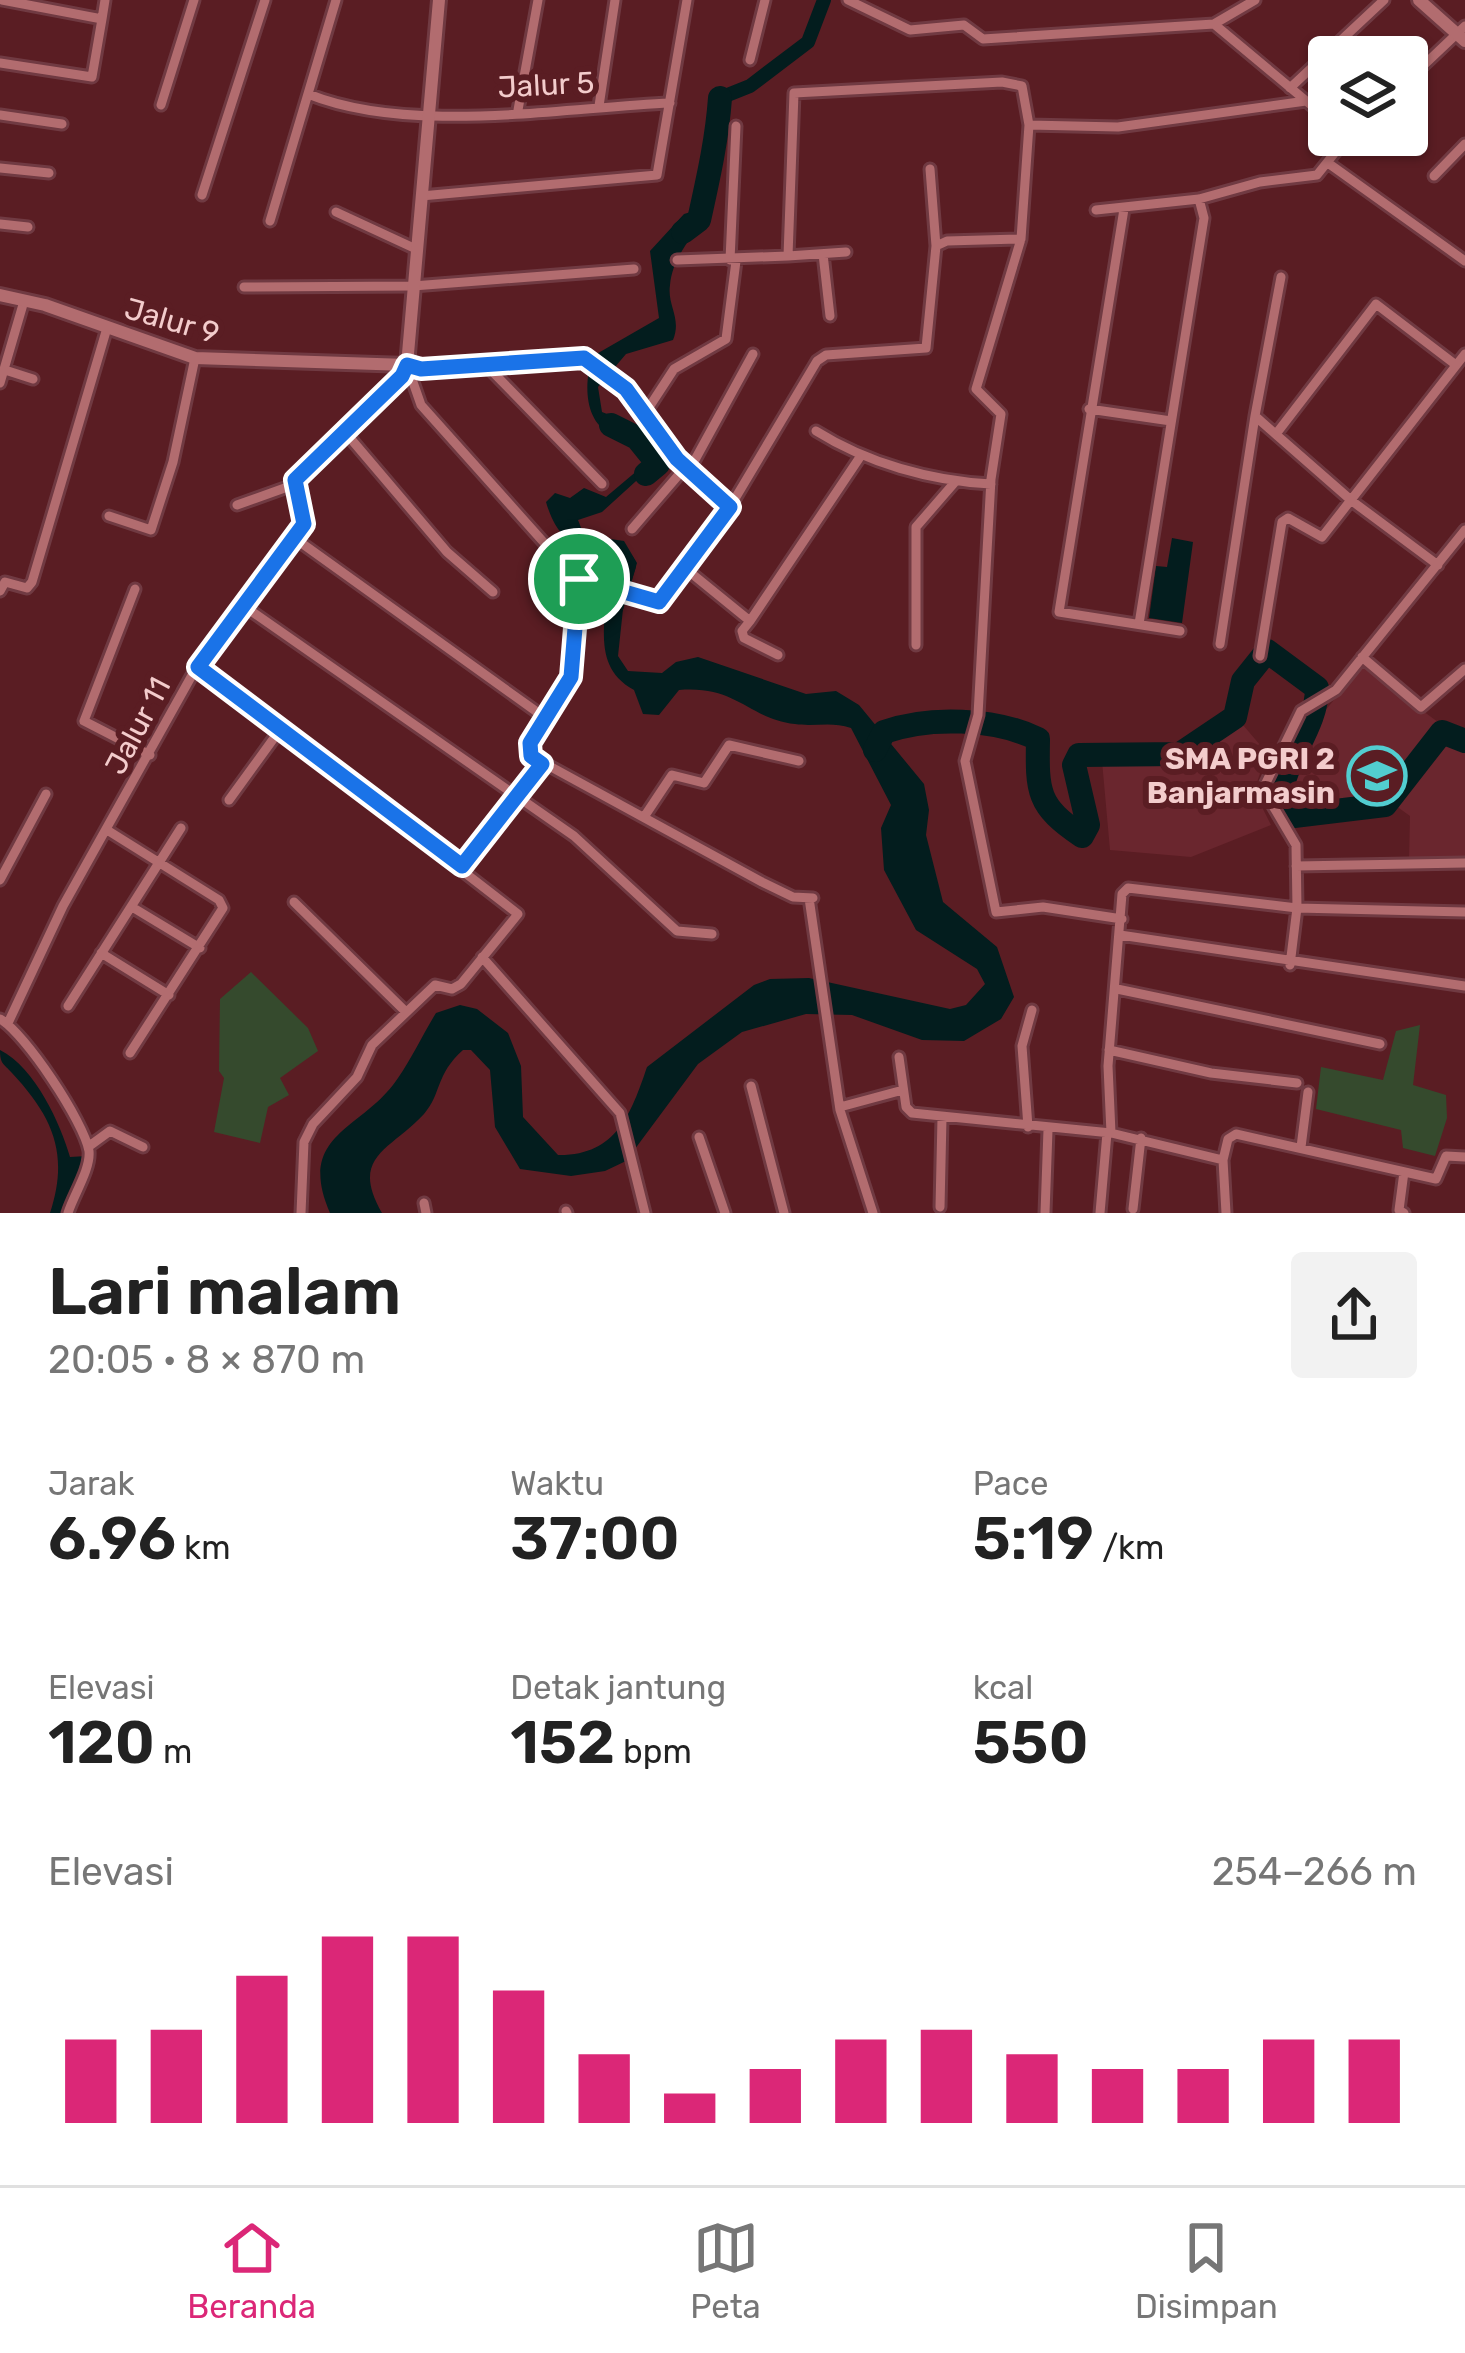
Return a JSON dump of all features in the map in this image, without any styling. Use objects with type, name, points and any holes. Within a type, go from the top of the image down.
[{"type":"street","points":[[2,0],[102,19]]},
{"type":"street","points":[[0,63],[92,77],[105,0]]},
{"type":"street","points":[[161,105],[194,0]]},
{"type":"street","points":[[202,196],[265,0]]},
{"type":"street","points":[[270,221],[336,0]]},
{"type":"street","points":[[439,0],[407,365],[421,405],[579,579],[659,602],[676,577],[689,569]]},
{"type":"street","points":[[518,110],[538,0]]},
{"type":"street","points":[[598,106],[615,0]]},
{"type":"street","points":[[421,196],[660,173],[687,0]]},
{"type":"street","points":[[750,60],[765,0]]},
{"type":"street","points":[[848,0],[910,30],[964,26],[983,39],[1214,25],[1255,0]]},
{"type":"street","points":[[1290,88],[1384,0]]},
{"type":"street","points":[[1419,0],[1462,34],[1428,63]]},
{"type":"street","points":[[1214,25],[1306,101]]},
{"type":"street","points":[[788,256],[794,93],[1014,82],[1025,93],[1029,125],[1021,239],[976,389],[1001,414],[991,484],[978,715],[965,761],[993,909],[1000,914],[1042,908],[1122,919]]},
{"type":"street","name":"Jalur 5","points":[[308,94],[357,110],[426,118],[670,103]]},
{"type":"street","points":[[1029,125],[1118,127],[1306,101]]},
{"type":"street","points":[[0,115],[62,124]]},
{"type":"street","points":[[644,415],[674,368],[726,339],[736,126]]},
{"type":"street","points":[[1434,176],[1465,144]]},
{"type":"street","points":[[1096,210],[1199,199],[1260,182],[1317,176],[1333,156]]},
{"type":"street","points":[[1328,163],[1465,261]]},
{"type":"street","points":[[0,168],[49,173]]},
{"type":"street","points":[[689,569],[690,560],[730,507],[821,357],[926,348],[936,246],[930,169]]},
{"type":"street","points":[[1139,624],[1204,218],[1199,199]]},
{"type":"street","points":[[1124,208],[1059,612],[1180,631]]},
{"type":"street","points":[[336,212],[416,248]]},
{"type":"street","points":[[0,224],[28,227]]},
{"type":"street","points":[[936,246],[947,241],[1021,239]]},
{"type":"street","points":[[676,260],[733,261],[846,252]]},
{"type":"street","points":[[824,254],[830,316]]},
{"type":"street","points":[[244,287],[413,286],[634,269]]},
{"type":"street","points":[[1220,644],[1281,278]]},
{"type":"street","name":"Jalur 9","points":[[0,295],[195,358],[407,365]]},
{"type":"street","points":[[0,383],[24,301]]},
{"type":"street","points":[[1276,434],[1376,304],[1456,365]]},
{"type":"street","points":[[0,591],[5,582],[25,587],[34,577],[106,328]]},
{"type":"street","points":[[632,529],[689,465],[753,354]]},
{"type":"street","points":[[1260,656],[1282,522],[1288,518],[1322,537],[1465,354]]},
{"type":"street","points":[[110,516],[152,530],[173,462],[195,358]]},
{"type":"street","points":[[407,365],[421,369],[584,358],[606,372],[730,507]]},
{"type":"street","points":[[485,364],[602,484]]},
{"type":"street","points":[[237,505],[293,485],[407,365]]},
{"type":"street","points":[[5,370],[33,379]]},
{"type":"street","points":[[1089,409],[1171,422]]},
{"type":"street","points":[[1256,416],[1352,500],[1438,565]]},
{"type":"street","points":[[816,431],[840,446],[955,482],[991,484]]},
{"type":"street","points":[[345,432],[447,552],[494,592]]},
{"type":"street","points":[[778,655],[744,638],[742,631],[860,457]]},
{"type":"street","points":[[916,646],[916,527],[955,482]]},
{"type":"street","points":[[293,485],[305,518],[293,537],[544,717]]},
{"type":"street","points":[[1290,964],[1298,908],[1296,845],[1263,789],[1304,707],[1328,698],[1465,530]]},
{"type":"street","name":"Jalur 11","points":[[4,1021],[198,667],[293,537]]},
{"type":"street","points":[[689,569],[751,621]]},
{"type":"street","points":[[579,579],[571,677],[530,743],[531,756],[762,883],[811,898],[840,1107],[873,1213]]},
{"type":"street","points":[[135,589],[84,722],[150,755]]},
{"type":"street","points":[[241,604],[574,836],[676,931],[712,934]]},
{"type":"street","points":[[1362,657],[1421,707],[1465,669]]},
{"type":"street","points":[[198,667],[282,727],[518,914],[456,988],[435,985],[372,1045],[357,1077],[313,1124],[304,1142],[301,1213]]},
{"type":"street","points":[[229,800],[282,727]]},
{"type":"street","points":[[644,817],[668,779],[679,775],[704,783],[729,745],[799,761]]},
{"type":"street","points":[[462,866],[542,764]]},
{"type":"street","points":[[0,880],[46,794]]},
{"type":"street","points":[[68,1006],[181,828]]},
{"type":"street","points":[[107,830],[162,861],[222,904],[223,912],[130,1053]]},
{"type":"street","points":[[1296,866],[1465,863]]},
{"type":"street","points":[[1100,1213],[1122,894],[1128,888],[1298,908],[1465,911]]},
{"type":"street","points":[[294,902],[406,1012]]},
{"type":"street","points":[[132,907],[200,948]]},
{"type":"street","points":[[1120,935],[1290,964],[1465,986]]},
{"type":"street","points":[[101,953],[169,995]]},
{"type":"street","points":[[482,957],[620,1113],[644,1213]]},
{"type":"street","points":[[1117,988],[1380,1044]]},
{"type":"street","points":[[1028,1127],[1022,1046],[1032,1010]]},
{"type":"street","points":[[4,1021],[51,1081],[88,1147],[88,1160],[68,1213]]},
{"type":"street","points":[[1109,1050],[1211,1073],[1297,1083]]},
{"type":"street","points":[[899,1057],[907,1111],[1048,1130],[1109,1133],[1223,1160]]},
{"type":"street","points":[[751,1086],[784,1213]]},
{"type":"street","points":[[840,1107],[903,1090]]},
{"type":"street","points":[[1301,1147],[1308,1092]]},
{"type":"street","points":[[940,1207],[942,1118]]},
{"type":"street","points":[[1046,1213],[1048,1130]]},
{"type":"street","points":[[88,1147],[110,1131],[143,1147]]},
{"type":"street","points":[[1226,1213],[1223,1160],[1228,1139],[1236,1134],[1436,1178],[1446,1156],[1465,1157]]},
{"type":"street","points":[[700,1137],[725,1213]]},
{"type":"street","points":[[1133,1209],[1141,1138]]},
{"type":"street","points":[[1404,1172],[1399,1210],[1404,1213]]},
{"type":"shaded area","name":"SMA PGRI 2 Banjarmasin","points":[[1362,666],[1465,742],[1465,861],[1409,860],[1410,816],[1392,803],[1299,808],[1285,790],[1305,735]]},
{"type":"shaded area","points":[[1237,718],[1267,753],[1254,791],[1271,825],[1191,857],[1110,850],[1102,761],[1181,758]]},
{"type":"green space","points":[[251,972],[308,1028],[318,1051],[280,1078],[289,1095],[268,1107],[260,1143],[214,1132],[224,1078],[219,1071],[220,999]]},
{"type":"green space","points":[[1420,1025],[1413,1085],[1446,1095],[1447,1118],[1435,1156],[1403,1148],[1401,1130],[1316,1109],[1321,1067],[1383,1080],[1396,1031]]},
{"type":"water","points":[[704,208],[672,273],[673,340],[626,354],[598,387],[602,412],[653,432],[668,452],[602,512],[578,520],[584,535],[624,541],[637,563],[623,609],[618,656],[628,671],[662,673],[676,662],[698,657],[806,694],[836,691],[859,705],[924,784],[929,810],[926,835],[943,902],[997,947],[1014,997],[1001,1019],[964,1041],[922,1040],[852,1015],[806,1014],[742,1032],[698,1064],[626,1161],[605,1171],[571,1176],[520,1169],[495,1127],[490,1070],[471,1050],[463,1050],[424,1114],[372,1166],[373,1194],[382,1213],[330,1213],[321,1186],[327,1149],[398,1078],[436,1013],[460,1005],[477,1009],[508,1033],[521,1066],[523,1117],[558,1155],[578,1153],[607,1140],[627,1116],[647,1067],[754,985],[770,979],[809,978],[950,1009],[966,1005],[985,984],[977,969],[916,930],[884,870],[881,828],[891,805],[851,728],[779,721],[729,697],[699,690],[679,690],[659,715],[643,714],[634,690],[613,671],[605,648],[605,593],[627,570],[617,560],[562,534],[546,502],[555,493],[570,498],[584,488],[606,497],[651,459],[648,444],[611,434],[595,420],[588,399],[590,366],[593,356],[659,318],[650,251],[684,214]]},
{"type":"water","points":[[1172,538],[1193,542],[1182,623],[1149,618],[1156,566],[1167,567]]},
{"type":"water","points":[[0,1050],[35,1083],[70,1157],[87,1156],[65,1213],[50,1213],[58,1173],[54,1138],[38,1106],[3,1063]]},
{"type":"waterway","points":[[720,98],[750,86],[808,42],[824,0]]},
{"type":"waterway","points":[[683,232],[699,220],[720,98]]},
{"type":"waterway","points":[[611,425],[637,438],[658,464],[646,474]]},
{"type":"waterway","points":[[592,548],[624,565],[612,605]]},
{"type":"waterway","points":[[875,750],[884,732],[921,723],[982,723],[1038,739],[1043,796],[1056,816],[1082,836],[1088,825],[1074,765],[1079,755],[1180,754],[1235,717],[1243,681],[1267,651],[1317,688],[1312,715],[1281,795],[1294,816],[1385,805],[1442,732],[1465,741]]},
{"type":"place","name":"SMA PGRI 2 Banjarmasin","points":[[1377,776]]},
{"type":"route","points":[[584,358],[626,389],[677,459],[730,507],[688,563],[689,569],[676,577],[656,604],[579,579],[571,677],[530,743],[531,756],[542,764],[462,866],[272,718],[198,667],[214,639],[304,524],[295,480],[402,376],[407,365],[421,369],[584,358]]}]
